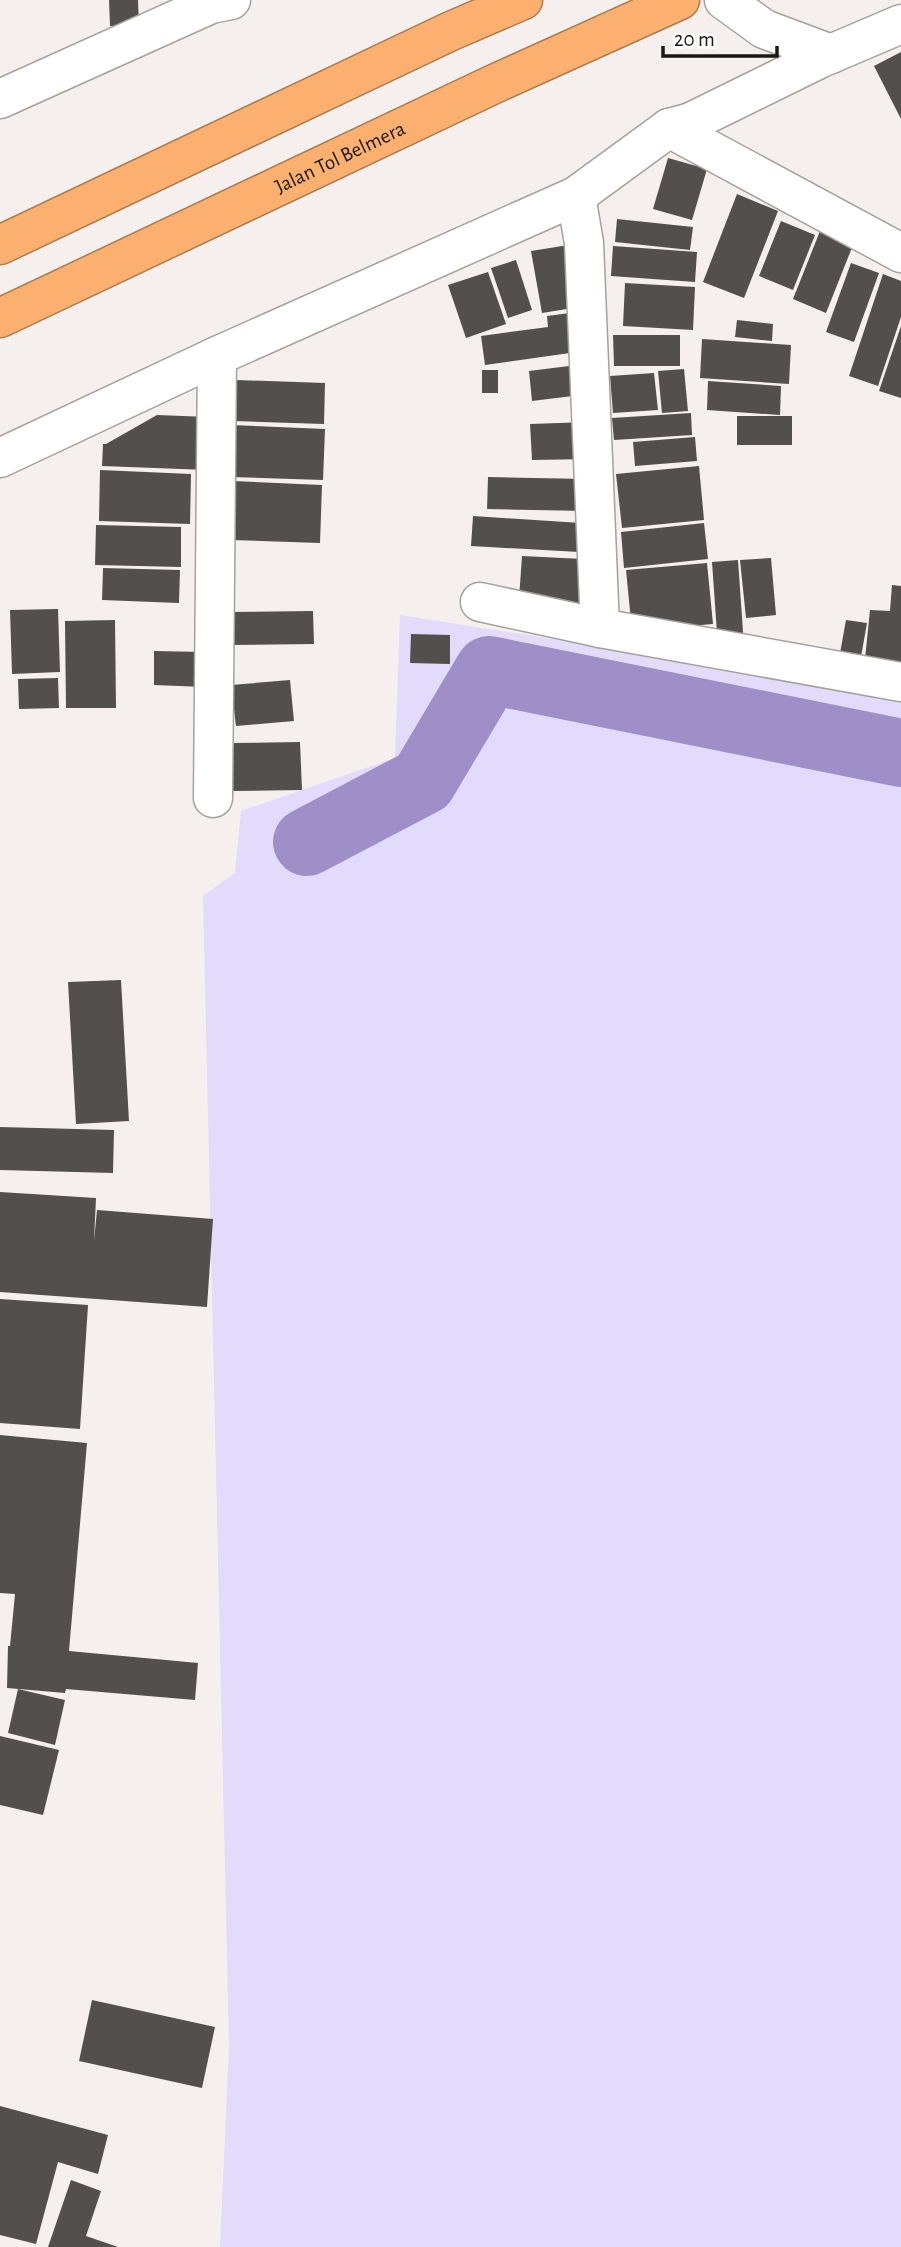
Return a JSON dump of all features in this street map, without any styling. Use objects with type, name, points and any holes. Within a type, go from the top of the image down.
[{"type":"highway","points":[[0,245],[451,31],[523,0]]},
{"type":"highway","name":"Jalan Tol Belmera","points":[[0,318],[492,85],[680,0]]},
{"type":"street","points":[[0,99],[211,4],[231,0]]},
{"type":"street","points":[[724,0],[764,29],[825,57]]},
{"type":"street","points":[[0,458],[217,356],[576,196],[680,125],[901,24]]},
{"type":"street","points":[[680,125],[901,253]]},
{"type":"street","points":[[576,196],[584,243],[600,628]]},
{"type":"street","points":[[213,798],[217,356]]},
{"type":"street","points":[[480,603],[600,628],[901,682]]},
{"type":"shaded area","points":[[400,615],[901,694],[901,2247],[220,2247],[229,2046],[203,896],[235,873],[241,811],[395,758]]},
{"type":"building","points":[[109,0],[138,0],[139,25],[110,26]]},
{"type":"building","points":[[901,52],[901,119],[874,66]]},
{"type":"building","points":[[668,158],[707,169],[692,220],[653,209]]},
{"type":"building","points":[[737,194],[778,211],[744,298],[703,282]]},
{"type":"building","points":[[617,219],[693,227],[690,250],[615,242]]},
{"type":"building","points":[[781,221],[815,235],[793,290],[759,276]]},
{"type":"building","points":[[822,226],[855,240],[826,313],[793,299]]},
{"type":"building","points":[[575,244],[585,306],[542,313],[531,251]]},
{"type":"building","points":[[613,246],[697,252],[695,282],[611,276]]},
{"type":"building","points":[[516,260],[532,310],[508,318],[491,268]]},
{"type":"building","points":[[851,263],[879,273],[854,342],[826,332]]},
{"type":"building","points":[[488,272],[506,324],[466,338],[448,285]]},
{"type":"building","points":[[883,274],[901,281],[901,317],[878,386],[849,376]]},
{"type":"building","points":[[625,283],[695,287],[693,330],[623,326]]},
{"type":"building","points":[[578,312],[584,351],[485,365],[481,336],[548,327],[547,316]]},
{"type":"building","points":[[737,320],[773,324],[772,341],[735,337]]},
{"type":"building","points":[[901,326],[901,398],[879,391]]},
{"type":"building","points":[[613,335],[680,335],[680,366],[614,366]]},
{"type":"building","points":[[702,339],[791,345],[789,384],[700,378]]},
{"type":"building","points":[[585,364],[589,394],[532,401],[529,371]]},
{"type":"building","points":[[684,369],[688,411],[662,413],[658,371]]},
{"type":"building","points":[[482,370],[498,370],[498,393],[482,393]]},
{"type":"building","points":[[654,373],[658,410],[613,413],[610,376]]},
{"type":"building","points":[[236,380],[325,383],[324,424],[234,421]]},
{"type":"building","points":[[708,381],[781,386],[780,415],[707,410]]},
{"type":"building","points":[[691,413],[692,435],[614,440],[612,418]]},
{"type":"building","points":[[157,415],[209,417],[207,470],[102,466],[103,444]]},
{"type":"building","points":[[737,416],[792,416],[792,445],[737,445]]},
{"type":"building","points":[[588,422],[590,459],[532,460],[530,424]]},
{"type":"building","points":[[231,425],[325,429],[323,480],[230,477]]},
{"type":"building","points":[[695,437],[697,461],[635,466],[633,442]]},
{"type":"building","points":[[699,466],[704,520],[622,528],[616,474]]},
{"type":"building","points":[[100,470],[191,474],[190,524],[99,521]]},
{"type":"building","points":[[488,477],[587,479],[586,511],[487,509]]},
{"type":"building","points":[[233,481],[322,485],[320,543],[231,540]]},
{"type":"building","points":[[473,516],[581,523],[579,552],[471,546]]},
{"type":"building","points":[[704,523],[708,559],[624,568],[621,532]]},
{"type":"building","points":[[96,525],[181,527],[181,567],[95,565]]},
{"type":"building","points":[[522,556],[583,559],[581,604],[519,599]]},
{"type":"building","points":[[771,558],[776,615],[746,618],[740,560]]},
{"type":"building","points":[[738,560],[744,646],[718,647],[712,562]]},
{"type":"building","points":[[707,563],[713,624],[632,631],[626,570]]},
{"type":"building","points":[[103,568],[180,570],[179,603],[102,600]]},
{"type":"building","points":[[892,585],[901,586],[901,673],[864,669],[870,610],[890,611]]},
{"type":"building","points":[[58,609],[60,672],[12,674],[10,610]]},
{"type":"building","points":[[313,611],[314,644],[229,645],[228,612]]},
{"type":"building","points":[[115,620],[116,708],[66,708],[65,621]]},
{"type":"building","points":[[846,620],[867,623],[858,674],[837,670]]},
{"type":"building","points":[[411,634],[450,635],[450,664],[410,663]]},
{"type":"building","points":[[154,651],[205,652],[204,687],[154,685]]},
{"type":"building","points":[[58,678],[59,708],[19,709],[18,679]]},
{"type":"building","points":[[290,680],[294,721],[236,726],[231,685]]},
{"type":"building","points":[[300,742],[302,790],[232,791],[231,743]]},
{"type":"building","points":[[121,980],[129,1121],[76,1124],[68,982]]},
{"type":"building","points":[[0,1127],[114,1130],[113,1173],[0,1170]]},
{"type":"building","points":[[0,1192],[96,1198],[94,1241],[97,1210],[213,1219],[207,1307],[0,1292]]},
{"type":"building","points":[[0,1299],[88,1305],[80,1429],[0,1423]]},
{"type":"building","points":[[0,1435],[87,1443],[69,1651],[198,1663],[195,1700],[66,1689],[65,1693],[7,1688],[8,1646],[15,1594],[0,1593]]},
{"type":"building","points":[[18,1689],[65,1700],[55,1745],[8,1733]]},
{"type":"building","points":[[0,1736],[59,1750],[43,1815],[0,1805]]},
{"type":"building","points":[[92,2000],[215,2027],[202,2088],[79,2061]]},
{"type":"building","points":[[0,2106],[108,2135],[98,2174],[58,2162],[36,2244],[0,2235]]},
{"type":"building","points":[[71,2180],[101,2191],[86,2236],[118,2247],[48,2247]]},
{"type":"waterway","points":[[307,842],[423,781],[489,670],[901,753]]}]
